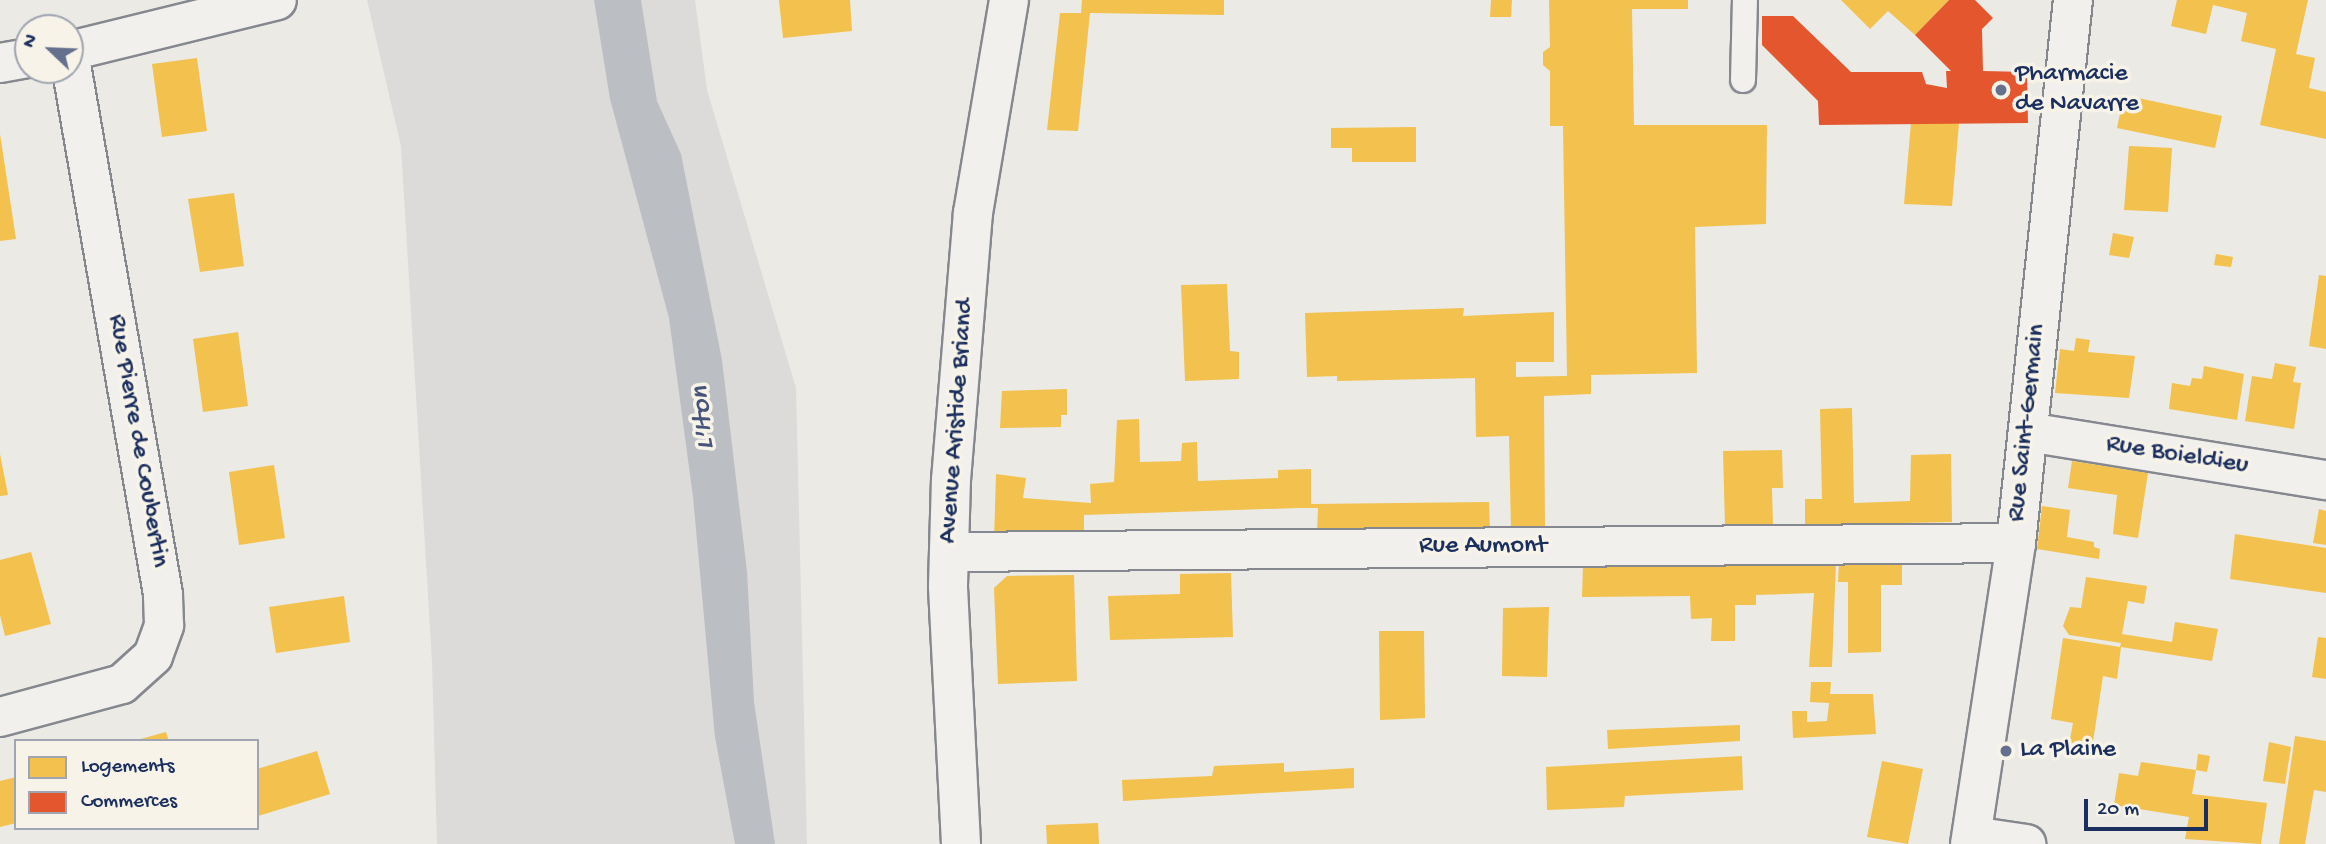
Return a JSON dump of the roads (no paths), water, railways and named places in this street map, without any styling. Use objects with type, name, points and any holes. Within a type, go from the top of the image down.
[{"type":"street","points":[[84,48],[277,0]]},
{"type":"street","name":"Avenue Aristide Briand","points":[[961,844],[949,552],[973,213],[1009,0]]},
{"type":"street","name":"Rue Saint-Germain","points":[[1971,840],[2016,543],[2073,0]]},
{"type":"street","name":"Rue Pierre de Coubertin","points":[[0,717],[122,684],[152,656],[164,625],[163,594],[74,84]]},
{"type":"street","name":"Rue Boieldieu","points":[[2028,432],[2326,480]]},
{"type":"street","name":"Rue Aumont","points":[[949,552],[2016,543]]},
{"type":"street","points":[[1971,840],[2026,844]]},
{"type":"lane","points":[[1743,80],[1745,0]]},
{"type":"water","name":"L'Iton","points":[[594,0],[641,0],[657,101],[681,154],[722,360],[747,572],[754,702],[775,844],[735,844],[715,737],[693,497],[669,318],[610,99]]},
{"type":"place","name":"Pharmacie de Navarre","points":[[2001,90]]},
{"type":"place","name":"La Plaine","points":[[2006,751]]}]
